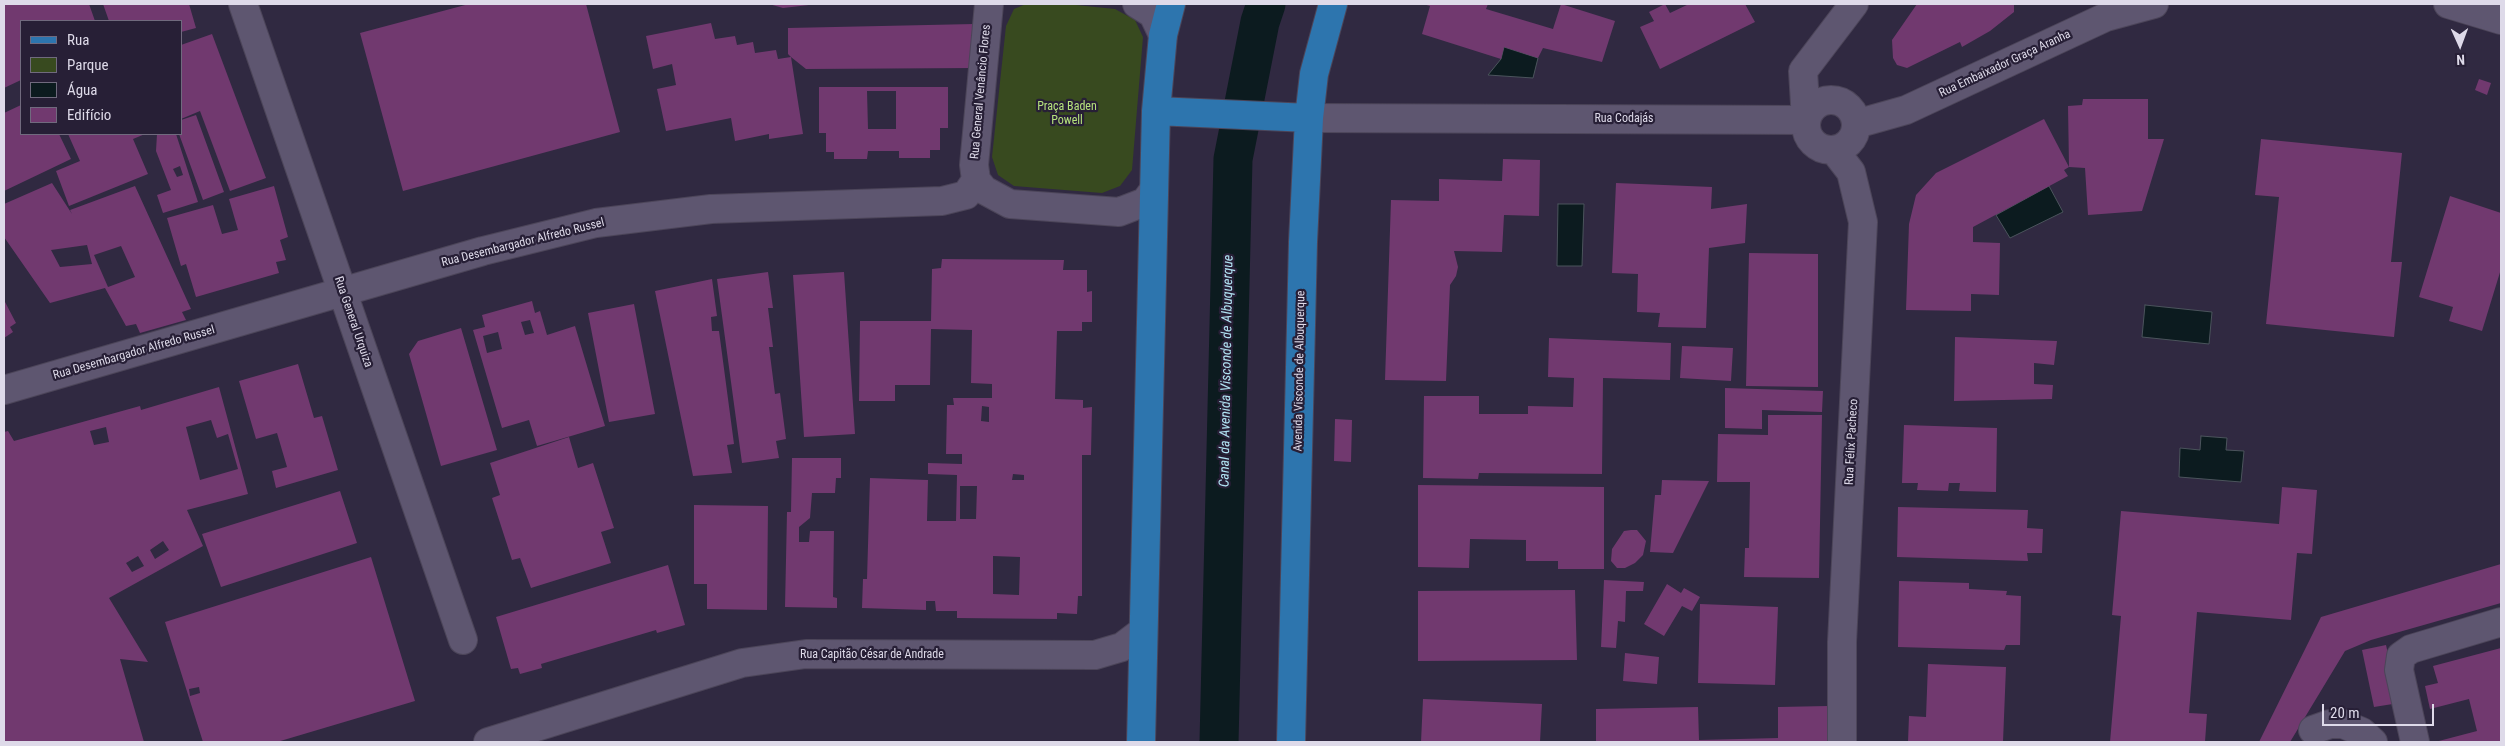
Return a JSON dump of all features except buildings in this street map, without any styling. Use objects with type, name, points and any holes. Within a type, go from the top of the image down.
[{"type":"main road","points":[[1141,742],[1156,111],[1163,36],[1171,4]]},
{"type":"main road","name":"Avenida Visconde de Albuquerque","points":[[1291,742],[1303,242],[1309,118],[1314,74],[1333,4]]},
{"type":"main road","points":[[1156,111],[1309,118]]},
{"type":"street","name":"Rua General Urquiza","points":[[243,4],[463,640]]},
{"type":"street","name":"Rua General Venâncio Flores","points":[[976,180],[974,166],[989,4]]},
{"type":"street","points":[[1137,4],[1153,14],[1163,36]]},
{"type":"street","points":[[1806,120],[1814,106],[1821,102],[1837,101],[1851,109],[1856,124],[1852,138],[1842,148],[1826,150],[1812,142],[1807,136],[1806,120],[1803,71],[1854,4]]},
{"type":"street","name":"Rua Embaixador Graça Aranha","points":[[1856,124],[1906,110],[2106,18],[2154,4]]},
{"type":"street","points":[[2448,4],[2501,20]]},
{"type":"street","name":"Rua Codajás","points":[[1309,118],[1806,120]]},
{"type":"street","name":"Rua Félix Pacheco","points":[[1834,150],[1851,172],[1863,222],[1842,642],[1842,742]]},
{"type":"street","name":"Rua Desembargador Alfredo Russel","points":[[4,390],[483,251],[596,223],[711,209],[958,199],[966,196],[972,190],[976,180]]},
{"type":"street","points":[[976,180],[984,190],[1010,204],[1119,212],[1144,202],[1153,191]]},
{"type":"street","points":[[2415,742],[2399,670],[2401,656],[2411,649],[2501,622]]},
{"type":"street","name":"Rua Capitão César de Andrade","points":[[488,742],[742,663],[806,654],[1096,655],[1122,648],[1143,631]]},
{"type":"street","points":[[2312,730],[2330,724],[2343,724],[2362,732],[2373,742]]},
{"type":"green space","name":"Praça Baden Powell","points":[[1026,4],[1066,4],[1115,9],[1135,20],[1143,37],[1132,170],[1120,186],[1102,193],[1014,186],[998,175],[992,157],[1006,26],[1014,9]]},
{"type":"water","points":[[1504,47],[1538,58],[1533,78],[1488,75],[1501,59]]},
{"type":"water","points":[[2049,186],[2063,212],[2010,238],[1996,215]]},
{"type":"water","points":[[1558,204],[1584,204],[1582,266],[1557,266]]},
{"type":"water","points":[[2145,305],[2212,312],[2209,344],[2142,337]]},
{"type":"water","points":[[2201,436],[2227,438],[2226,450],[2244,451],[2241,482],[2179,477],[2180,448],[2200,450]]},
{"type":"waterway","name":"Canal da Avenida Visconde de Albuquerque","points":[[1219,742],[1233,159],[1260,22],[1266,4]]}]
